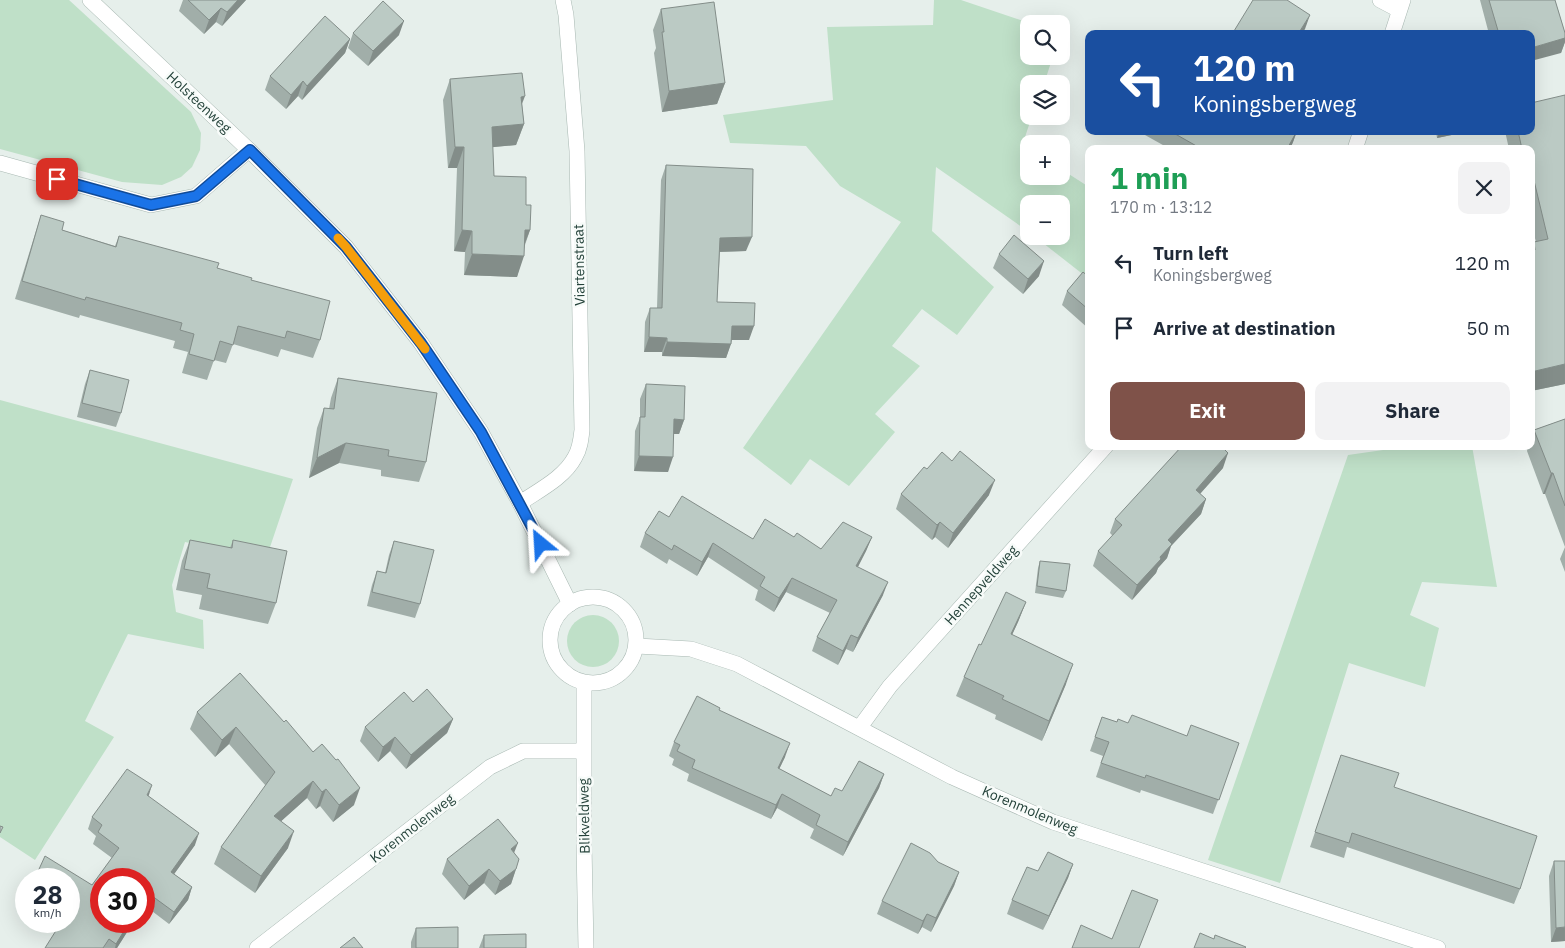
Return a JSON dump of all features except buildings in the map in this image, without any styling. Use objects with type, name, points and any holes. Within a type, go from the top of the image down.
[{"type":"street","name":"Holsteenweg","points":[[90,0],[250,150],[346,247],[421,343],[481,432],[520,503],[570,604]]},
{"type":"street","name":"Viartenstraat","points":[[520,503],[563,473],[575,458],[580,445],[582,430],[577,151],[566,15],[563,0]]},
{"type":"street","points":[[1380,0],[1401,5],[1393,30]]},
{"type":"street","points":[[0,163],[151,205],[196,196],[250,150]]},
{"type":"street","name":"Hennepveldweg","points":[[860,728],[890,686],[1102,450]]},
{"type":"street","points":[[600,596],[613,601],[624,609],[632,619],[637,646],[632,660],[624,672],[612,680],[584,684],[563,672],[554,660],[549,647],[549,634],[552,621],[570,604],[585,597],[600,596]]},
{"type":"street","name":"Korenmolenweg","points":[[637,646],[691,649],[737,664],[952,777],[1053,822],[1438,948]]},
{"type":"street","name":"Blikveldweg","points":[[584,684],[586,948]]},
{"type":"street","name":"Korenmolenweg","points":[[258,948],[490,767],[523,751],[584,751]]},
{"type":"green space","points":[[0,0],[69,0],[191,112],[201,133],[200,150],[192,167],[181,177],[162,185],[122,182],[0,149]]},
{"type":"green space","points":[[934,0],[961,0],[1020,20],[1020,65],[1050,65],[1047,75],[1020,75],[1020,125],[1029,125],[1026,135],[1020,135],[1020,185],[1070,185],[1070,175],[1085,184],[1085,276],[1046,245],[1070,245],[1070,195],[1020,195],[1020,226],[936,167],[932,231],[994,287],[957,335],[922,309],[892,346],[920,366],[875,414],[895,432],[849,486],[810,459],[791,485],[743,448],[901,222],[840,186],[806,146],[730,143],[723,115],[833,100],[827,27],[933,25]]},
{"type":"green space","points":[[0,400],[293,479],[266,559],[185,542],[172,585],[176,612],[203,620],[204,649],[128,634],[85,721],[114,737],[35,860],[0,837]]},
{"type":"green space","points":[[1383,450],[1473,450],[1497,587],[1422,582],[1410,615],[1439,628],[1425,687],[1349,663],[1280,883],[1208,860],[1348,455]]},
{"type":"green space","points":[[588,615],[598,615],[612,622],[619,636],[619,646],[612,660],[598,667],[588,667],[578,663],[571,656],[567,646],[567,636],[571,626],[578,619]]},
{"type":"slow traffic","points":[[338,238],[425,349]]},
{"type":"route","points":[[57,179],[151,205],[196,196],[250,150],[346,247],[421,343],[481,432],[541,544]]}]
